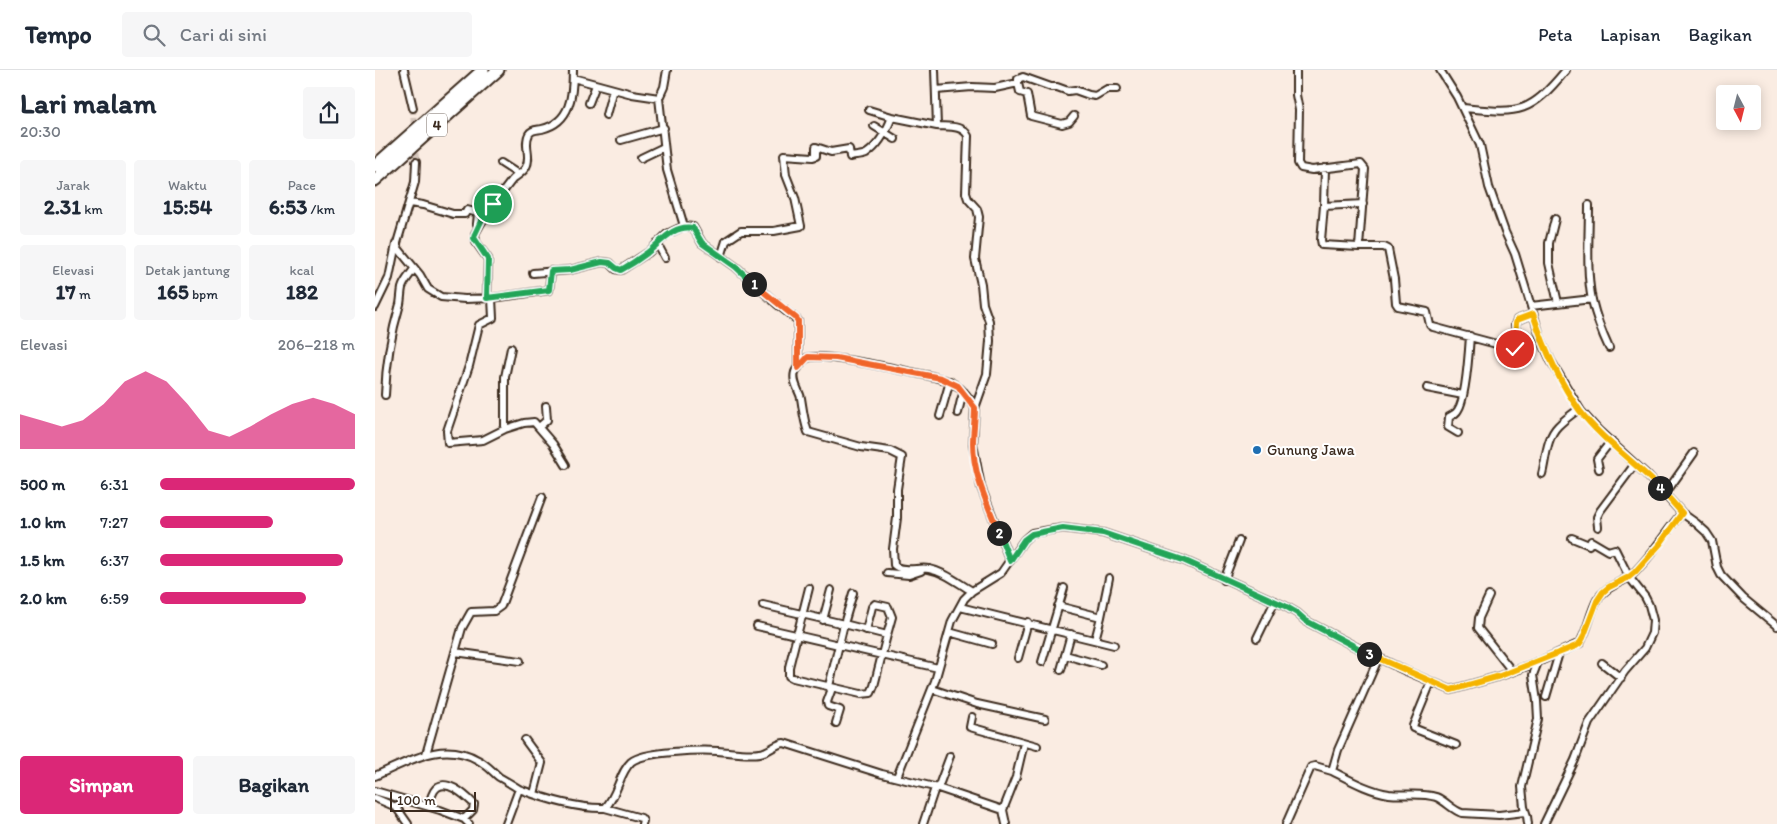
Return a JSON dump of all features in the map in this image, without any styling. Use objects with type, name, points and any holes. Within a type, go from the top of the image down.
[{"type":"highway","name":"4","points":[[375,166],[483,70]]},
{"type":"highway","name":"4","points":[[375,180],[498,70]]},
{"type":"street","points":[[404,70],[413,108]]},
{"type":"street","points":[[566,466],[553,444],[534,422],[505,429],[483,440],[448,443],[447,436],[469,366],[479,325],[493,318],[488,259],[474,238],[493,204],[527,166],[529,159],[526,143],[529,133],[532,130],[552,127],[570,104],[573,92],[573,70]]},
{"type":"street","points":[[667,70],[664,87],[659,98],[664,128],[664,146],[667,170],[684,226]]},
{"type":"street","points":[[935,70],[937,126]]},
{"type":"street","points":[[1296,70],[1296,95],[1299,110],[1298,162],[1301,168],[1312,170],[1361,164],[1365,170],[1359,247]]},
{"type":"street","points":[[1440,70],[1463,108],[1480,145],[1489,186],[1515,254],[1541,338],[1551,361],[1579,409],[1682,513],[1706,532],[1712,541],[1717,567],[1721,574],[1743,598],[1777,626]]},
{"type":"street","points":[[1463,108],[1499,111],[1517,110],[1530,106],[1548,91],[1566,70]]},
{"type":"street","points":[[1074,116],[1065,124],[1031,116],[1027,94],[1019,90],[1018,79],[1023,77],[1067,92],[1075,90],[1095,96],[1107,89],[1117,89]]},
{"type":"street","points":[[573,78],[613,89],[659,98]]},
{"type":"street","points":[[936,90],[972,87],[995,88],[1018,83]]},
{"type":"street","points":[[589,103],[596,85]]},
{"type":"street","points":[[606,115],[613,89]]},
{"type":"street","points":[[869,110],[892,117],[937,126],[960,128],[968,136],[966,193],[968,199],[977,209],[979,217],[975,259],[990,331],[987,374],[975,408],[973,444],[981,487],[1010,561]]},
{"type":"street","points":[[721,257],[727,240],[741,230],[774,231],[801,226],[795,198],[786,175],[784,155],[813,157],[816,156],[816,147],[831,152],[849,149],[850,157],[865,154],[876,144],[892,117]]},
{"type":"street","points":[[874,126],[895,139]]},
{"type":"street","points":[[621,140],[664,128]]},
{"type":"street","points":[[641,158],[664,146]]},
{"type":"street","points":[[375,308],[389,278],[415,182],[416,162]]},
{"type":"street","points":[[501,163],[518,174]]},
{"type":"street","points":[[1325,168],[1322,246],[1384,247],[1388,249],[1398,306],[1427,312],[1430,325],[1433,327],[1515,349],[1519,342],[1515,324],[1517,320],[1533,314]]},
{"type":"street","points":[[409,203],[453,214],[465,214],[467,210],[478,213],[476,225],[478,228]]},
{"type":"street","points":[[1324,206],[1363,204]]},
{"type":"street","points":[[1589,205],[1592,298],[1601,330],[1609,348]]},
{"type":"street","points":[[1555,219],[1549,243],[1549,264],[1557,302]]},
{"type":"street","points":[[533,273],[570,270],[602,262],[610,263],[621,270],[637,260],[667,234],[684,226],[693,228],[702,243],[796,318],[798,321],[798,368]]},
{"type":"street","points":[[397,243],[399,249],[428,289],[441,297],[490,298],[549,290],[551,271]]},
{"type":"street","points":[[657,243],[665,258]]},
{"type":"street","points":[[385,395],[389,342],[400,303],[402,288],[415,269]]},
{"type":"street","points":[[1531,306],[1592,298]]},
{"type":"street","points":[[1458,432],[1447,427],[1447,423],[1449,417],[1460,408],[1470,336]]},
{"type":"street","points":[[505,429],[505,377],[511,348]]},
{"type":"street","points":[[972,591],[941,572],[927,568],[899,569],[894,566],[893,549],[901,457],[890,451],[861,446],[808,432],[804,424],[805,416],[800,393],[794,380],[795,374],[808,357],[816,356],[848,360],[950,381],[964,392],[975,408]]},
{"type":"street","points":[[940,416],[950,381]]},
{"type":"street","points":[[1427,388],[1463,395]]},
{"type":"street","points":[[958,413],[964,392]]},
{"type":"street","points":[[539,427],[547,420],[546,406]]},
{"type":"street","points":[[1542,474],[1549,440],[1558,426],[1579,409]]},
{"type":"street","points":[[1599,469],[1597,459],[1611,442]]},
{"type":"street","points":[[1665,494],[1694,453]]},
{"type":"street","points":[[1598,526],[1597,517],[1600,511],[1635,464]]},
{"type":"street","points":[[426,754],[462,628],[471,612],[494,611],[501,606],[542,497]]},
{"type":"street","points":[[897,777],[932,689],[952,621],[964,599],[972,591],[1001,573],[1024,540],[1032,534],[1063,528],[1103,533],[1183,560],[1275,602],[1297,613],[1306,621],[1431,682],[1446,689],[1457,690],[1538,662],[1580,643],[1597,601],[1603,592],[1629,577],[1660,544],[1682,513]]},
{"type":"street","points":[[1544,824],[1575,760],[1589,724],[1650,640],[1653,620],[1645,597],[1629,577],[1615,549],[1608,551],[1591,541],[1589,545],[1572,538]]},
{"type":"street","points":[[1224,580],[1239,541]]},
{"type":"street","points":[[887,573],[909,575],[927,568]]},
{"type":"street","points":[[1095,640],[1109,578]]},
{"type":"street","points":[[809,588],[789,667],[789,676],[861,694],[871,693],[892,617],[888,607],[881,604],[875,604],[872,607],[866,630]]},
{"type":"street","points":[[1042,662],[1064,588]]},
{"type":"street","points":[[823,620],[831,590]]},
{"type":"street","points":[[836,723],[840,710],[827,705],[831,691],[829,686],[853,593]]},
{"type":"street","points":[[1489,596],[1479,618],[1478,628],[1511,670]]},
{"type":"street","points":[[1257,638],[1275,602]]},
{"type":"street","points":[[763,605],[887,635]]},
{"type":"street","points":[[1058,606],[1101,617]]},
{"type":"street","points":[[960,607],[1028,622],[1114,645]]},
{"type":"street","points":[[1018,658],[1028,622]]},
{"type":"street","points":[[757,626],[938,668]]},
{"type":"street","points":[[949,632],[993,644]]},
{"type":"street","points":[[1061,670],[1071,634]]},
{"type":"street","points":[[455,652],[520,661]]},
{"type":"street","points":[[1546,697],[1559,653]]},
{"type":"street","points":[[1065,655],[1101,665]]},
{"type":"street","points":[[1332,771],[1338,750],[1379,657]]},
{"type":"street","points":[[1528,824],[1523,787],[1538,719],[1533,675],[1538,662]]},
{"type":"street","points":[[1603,663],[1621,678]]},
{"type":"street","points":[[1431,682],[1413,728],[1456,745]]},
{"type":"street","points":[[932,689],[977,704],[1045,719]]},
{"type":"street","points":[[971,717],[970,727],[1037,746]]},
{"type":"street","points":[[525,740],[542,763],[535,794]]},
{"type":"street","points":[[605,808],[615,794],[629,763],[636,758],[647,755],[716,751],[738,754],[763,753],[784,743],[1003,810]]},
{"type":"street","points":[[1006,824],[1003,810],[1016,777],[1024,743]]},
{"type":"street","points":[[375,776],[426,754],[443,750],[461,753],[478,760],[498,776],[519,789],[570,803],[605,808],[641,818],[642,824]]},
{"type":"street","points":[[923,824],[950,756]]},
{"type":"street","points":[[1286,824],[1311,767],[1315,766],[1388,794],[1422,794],[1436,798],[1448,804],[1456,811],[1499,815],[1525,812]]},
{"type":"street","points":[[375,791],[428,806],[467,822],[474,804],[464,794],[454,788],[443,785],[434,791],[428,806]]},
{"type":"street","points":[[506,824],[519,789]]},
{"type":"street","points":[[375,798],[396,807],[408,824]]},
{"type":"tunnel","points":[[413,108],[414,132]]},
{"type":"tunnel","points":[[415,144],[416,162]]},
{"type":"place","name":"Gunung Jawa","points":[[1257,450]]},
{"type":"route","points":[[493,204],[482,219],[474,238],[488,259],[487,298],[549,290],[551,271],[570,270],[602,262],[610,263],[621,270],[649,252],[667,234],[684,226],[692,227],[702,243],[736,267],[777,304],[796,318],[798,321],[798,368],[808,357],[836,358],[941,378],[950,381],[964,392],[975,408],[973,444],[981,487],[1010,561],[1024,540],[1032,534],[1041,531],[1063,528],[1103,533],[1183,560],[1285,606],[1306,621],[1354,646],[1407,672],[1451,690],[1457,690],[1500,676],[1511,670],[1538,662],[1580,643],[1597,601],[1603,592],[1635,572],[1660,544],[1682,513],[1646,474],[1599,431],[1581,411],[1551,361],[1533,314],[1517,320],[1515,324],[1519,342],[1515,349]]}]
